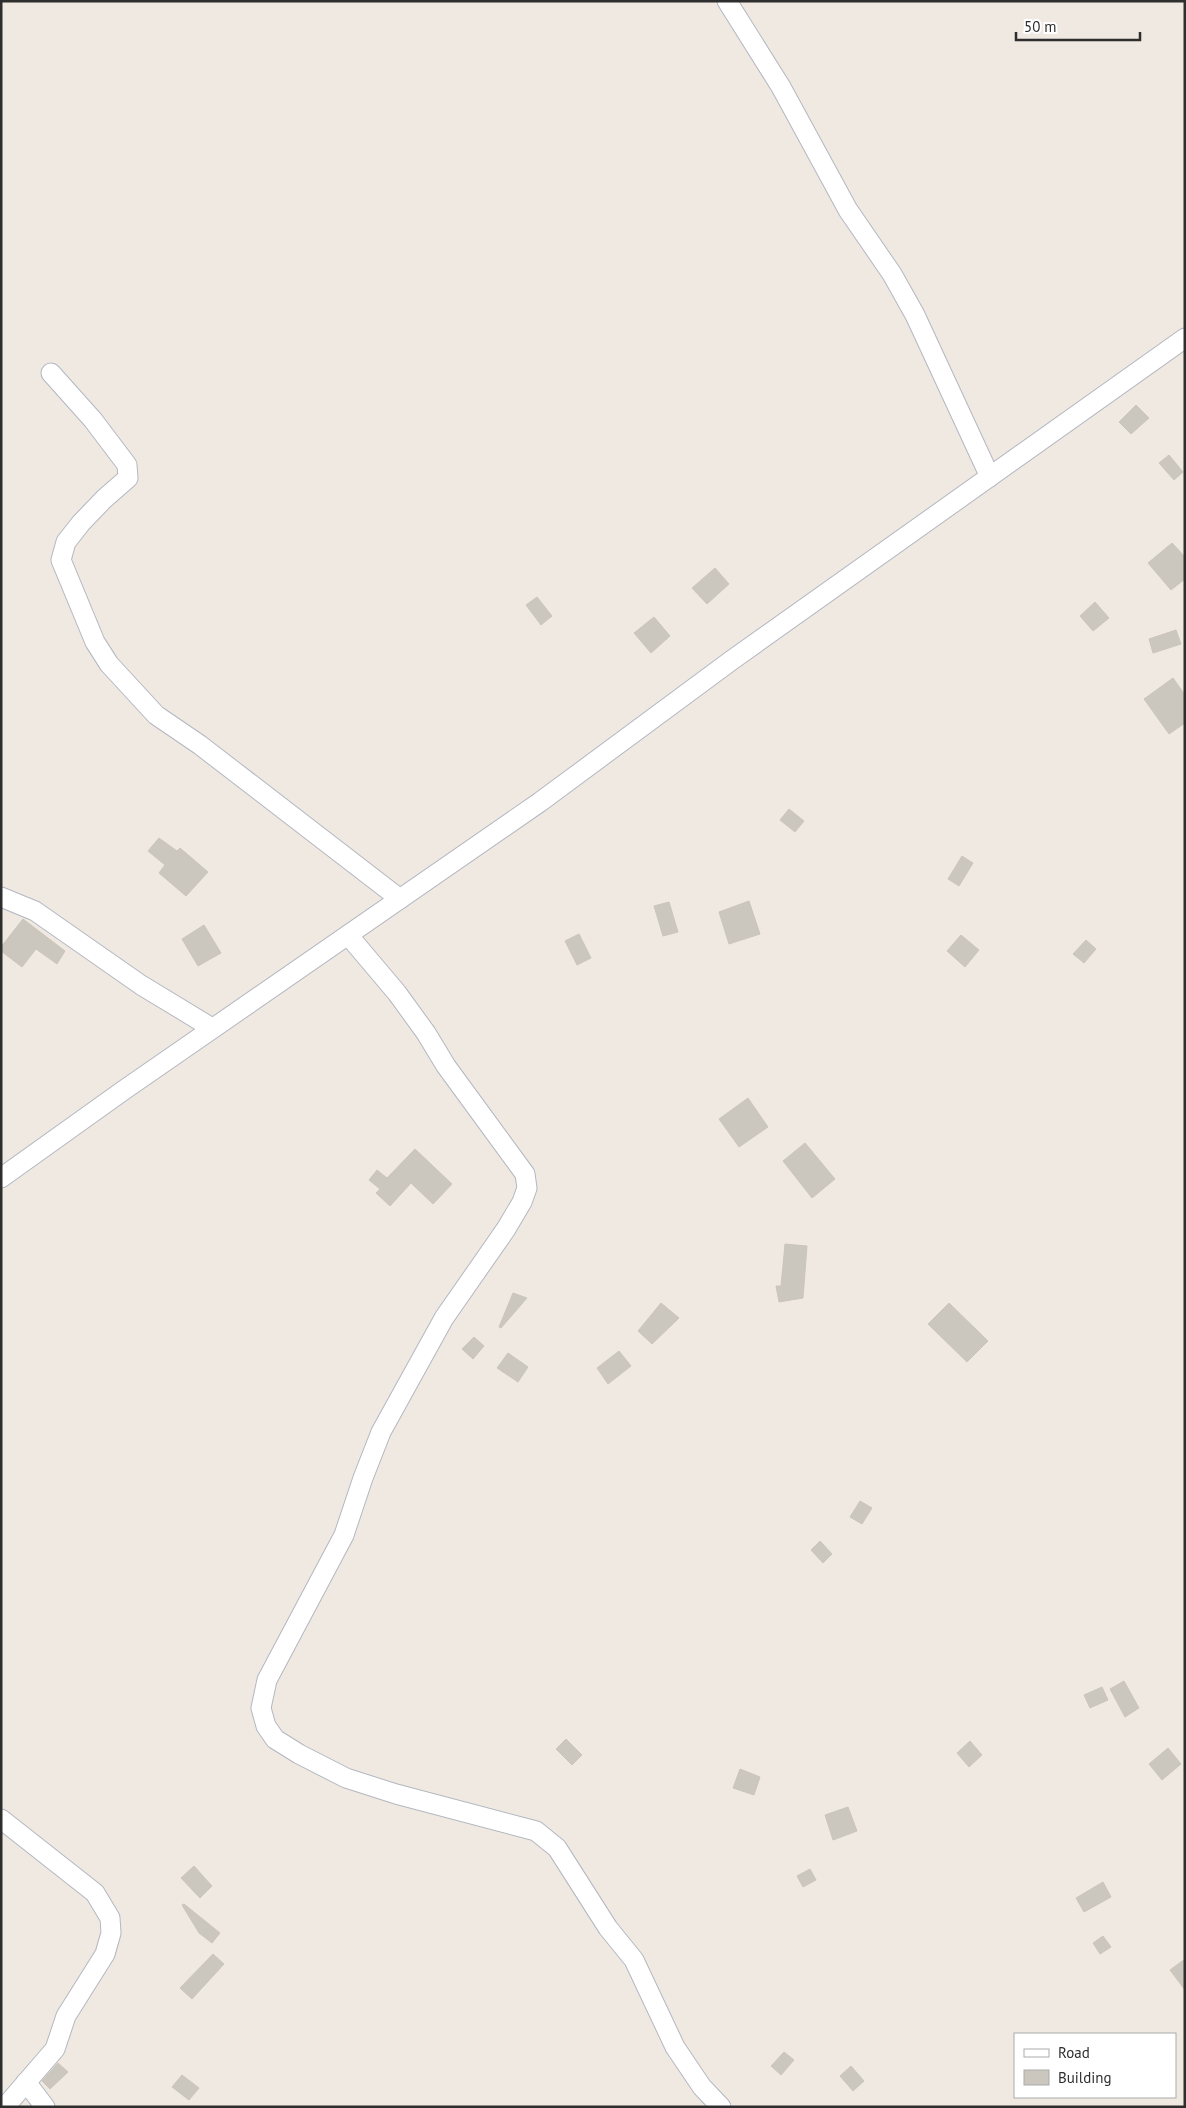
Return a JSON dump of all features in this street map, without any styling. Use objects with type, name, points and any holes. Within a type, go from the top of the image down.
[{"type":"street","points":[[727,1],[782,87],[848,210],[892,274],[915,315],[990,477]]},
{"type":"street","points":[[1,1178],[212,1028],[540,802],[732,660],[1185,338]]},
{"type":"street","points":[[51,373],[93,420],[126,465],[128,471],[128,478],[104,499],[66,542],[61,560],[95,642],[109,664],[156,715],[200,745],[400,899]]},
{"type":"street","points":[[1,898],[35,912],[141,984],[212,1028]]},
{"type":"street","points":[[348,935],[398,993],[446,1066],[525,1174],[527,1188],[522,1202],[506,1229],[444,1318],[381,1432],[344,1535],[267,1680],[261,1700],[262,1717],[270,1732],[284,1746],[346,1778],[473,1815],[506,1822],[544,1835],[564,1856],[608,1928],[634,1960],[675,2048],[702,2087],[721,2107]]},
{"type":"street","points":[[1,1819],[95,1893],[110,1918],[111,1934],[105,1954],[66,2016],[55,2049],[5,2107]]},
{"type":"street","points":[[26,2082],[45,2107]]},
{"type":"building","points":[[1136,405],[1149,418],[1131,434],[1119,422]]},
{"type":"building","points":[[1169,455],[1183,472],[1174,480],[1159,463]]},
{"type":"building","points":[[1172,543],[1185,557],[1185,579],[1171,590],[1148,563]]},
{"type":"building","points":[[715,568],[729,584],[707,604],[692,588]]},
{"type":"building","points":[[537,597],[552,616],[541,625],[526,605]]},
{"type":"building","points":[[1095,602],[1109,618],[1093,631],[1080,616]]},
{"type":"building","points":[[654,617],[670,636],[651,653],[634,633]]},
{"type":"building","points":[[1176,630],[1181,644],[1153,653],[1149,639]]},
{"type":"building","points":[[1173,678],[1185,695],[1185,723],[1169,734],[1144,699]]},
{"type":"building","points":[[789,809],[804,821],[795,832],[780,820]]},
{"type":"building","points":[[159,838],[177,851],[180,848],[208,872],[186,896],[159,873],[165,865],[148,851]]},
{"type":"building","points":[[962,856],[973,863],[959,886],[948,879]]},
{"type":"building","points":[[749,901],[760,934],[729,944],[719,912]]},
{"type":"building","points":[[669,902],[678,932],[663,936],[654,906]]},
{"type":"building","points":[[23,919],[65,951],[57,964],[36,949],[22,967],[1,951],[1,947]]},
{"type":"building","points":[[204,925],[221,953],[198,966],[182,939]]},
{"type":"building","points":[[579,934],[591,958],[577,965],[565,941]]},
{"type":"building","points":[[961,935],[979,950],[965,967],[947,951]]},
{"type":"building","points":[[1086,940],[1096,949],[1084,963],[1073,954]]},
{"type":"building","points":[[748,1098],[768,1127],[739,1147],[719,1119]]},
{"type":"building","points":[[805,1143],[835,1179],[812,1198],[783,1161]]},
{"type":"building","points":[[415,1149],[452,1184],[433,1204],[411,1183],[390,1206],[376,1193],[380,1189],[369,1180],[377,1170],[387,1178]]},
{"type":"building","points":[[785,1244],[807,1246],[803,1298],[779,1302],[776,1286],[781,1286]]},
{"type":"building","points":[[513,1293],[527,1298],[501,1328],[499,1327]]},
{"type":"building","points":[[661,1303],[679,1318],[652,1344],[638,1331]]},
{"type":"building","points":[[949,1303],[988,1341],[967,1362],[928,1324]]},
{"type":"building","points":[[474,1337],[484,1346],[473,1359],[462,1349]]},
{"type":"building","points":[[619,1351],[631,1366],[608,1384],[597,1368]]},
{"type":"building","points":[[508,1353],[528,1367],[518,1382],[497,1368]]},
{"type":"building","points":[[860,1501],[872,1508],[862,1524],[850,1517]]},
{"type":"building","points":[[820,1541],[832,1554],[823,1563],[811,1550]]},
{"type":"building","points":[[1124,1681],[1139,1708],[1125,1717],[1110,1689]]},
{"type":"building","points":[[1102,1687],[1108,1700],[1090,1708],[1084,1695]]},
{"type":"building","points":[[566,1739],[582,1755],[572,1765],[556,1749]]},
{"type":"building","points":[[970,1741],[982,1755],[969,1767],[957,1753]]},
{"type":"building","points":[[1168,1748],[1181,1764],[1162,1780],[1149,1764]]},
{"type":"building","points":[[740,1769],[760,1777],[754,1795],[733,1788]]},
{"type":"building","points":[[848,1807],[857,1831],[833,1840],[825,1815]]},
{"type":"building","points":[[194,1866],[212,1886],[200,1898],[181,1878]]},
{"type":"building","points":[[810,1869],[816,1880],[803,1887],[797,1876]]},
{"type":"building","points":[[1103,1882],[1111,1897],[1084,1912],[1076,1898]]},
{"type":"building","points":[[184,1904],[220,1933],[212,1943],[199,1933],[182,1905]]},
{"type":"building","points":[[1103,1936],[1111,1947],[1100,1954],[1093,1943]]},
{"type":"building","points":[[213,1954],[224,1964],[192,1999],[180,1988]]},
{"type":"building","points":[[1185,1959],[1185,1990],[1170,1970]]},
{"type":"building","points":[[784,2052],[794,2060],[781,2075],[771,2066]]},
{"type":"building","points":[[58,2063],[68,2072],[50,2089],[42,2081]]},
{"type":"building","points":[[851,2066],[864,2081],[853,2091],[840,2076]]},
{"type":"building","points":[[182,2075],[199,2088],[189,2100],[172,2087]]}]
